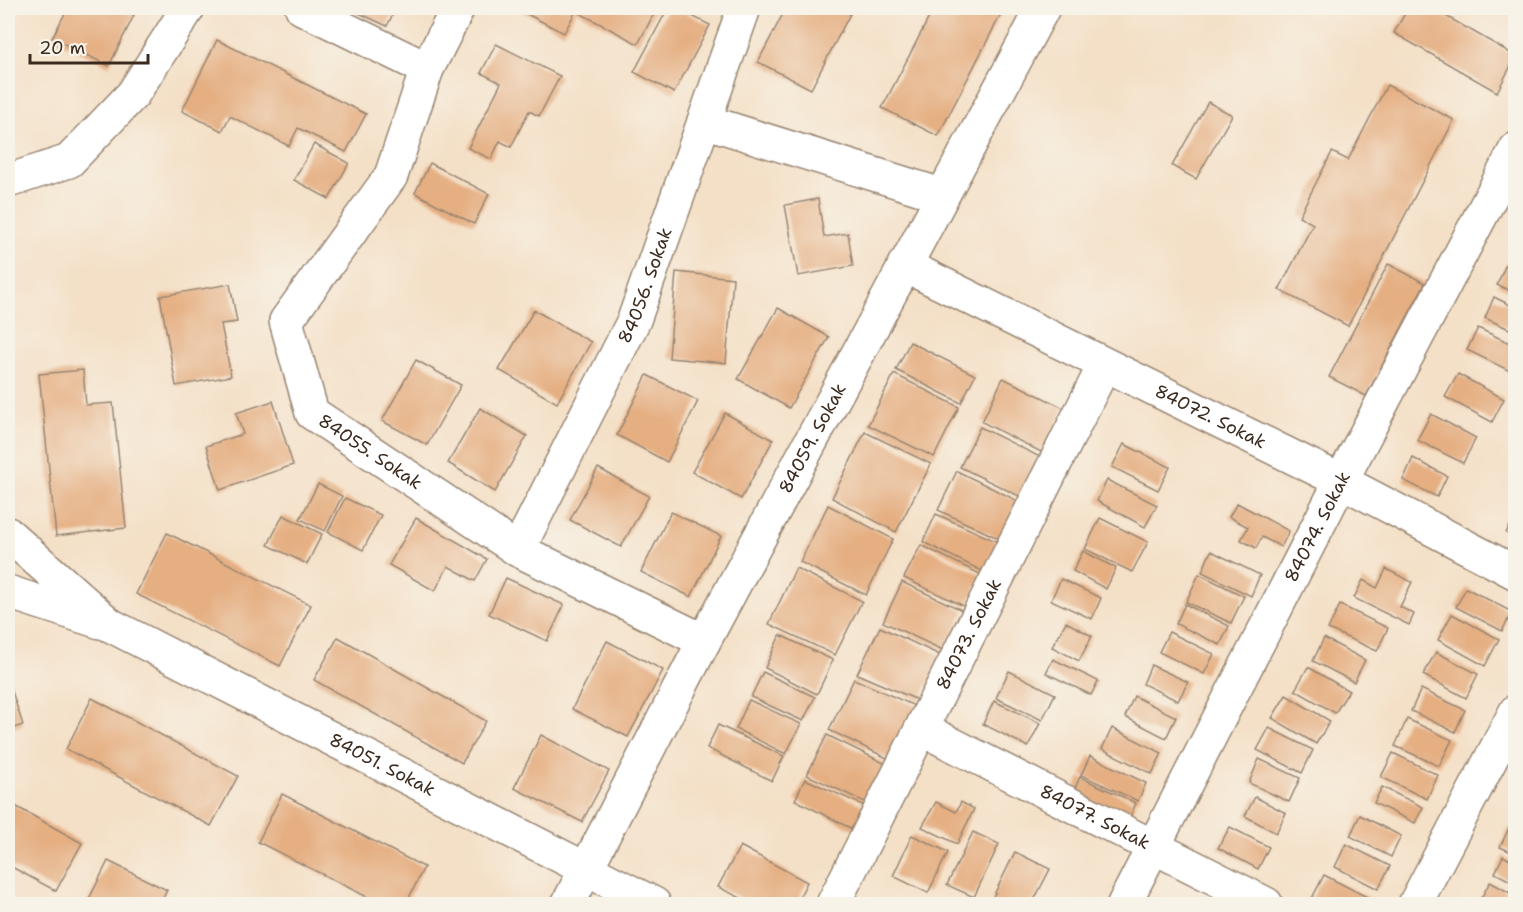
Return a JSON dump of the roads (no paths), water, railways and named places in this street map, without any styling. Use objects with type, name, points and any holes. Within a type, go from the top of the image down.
[{"type":"street","points":[[8,181],[69,161],[133,94],[188,8]]},
{"type":"street","points":[[302,8],[427,69]]},
{"type":"street","name":"84055. Sokak","points":[[458,8],[427,69],[391,176],[286,321],[312,413],[518,550],[704,641]]},
{"type":"street","name":"84056. Sokak","points":[[518,550],[634,320],[744,8]]},
{"type":"street","name":"84059. Sokak","points":[[568,904],[704,641],[1043,8]]},
{"type":"street","points":[[704,121],[942,195]]},
{"type":"street","name":"84074. Sokak","points":[[1124,904],[1341,481],[1515,149]]},
{"type":"street","name":"84072. Sokak","points":[[904,265],[1104,366],[1341,481],[1515,573]]},
{"type":"street","name":"84073. Sokak","points":[[833,904],[1104,366]]},
{"type":"street","points":[[8,534],[110,625]]},
{"type":"street","points":[[8,592],[110,625]]},
{"type":"street","name":"84051. Sokak","points":[[110,625],[654,904]]},
{"type":"street","points":[[1415,904],[1515,711]]},
{"type":"street","name":"84077. Sokak","points":[[922,729],[1266,904]]}]
